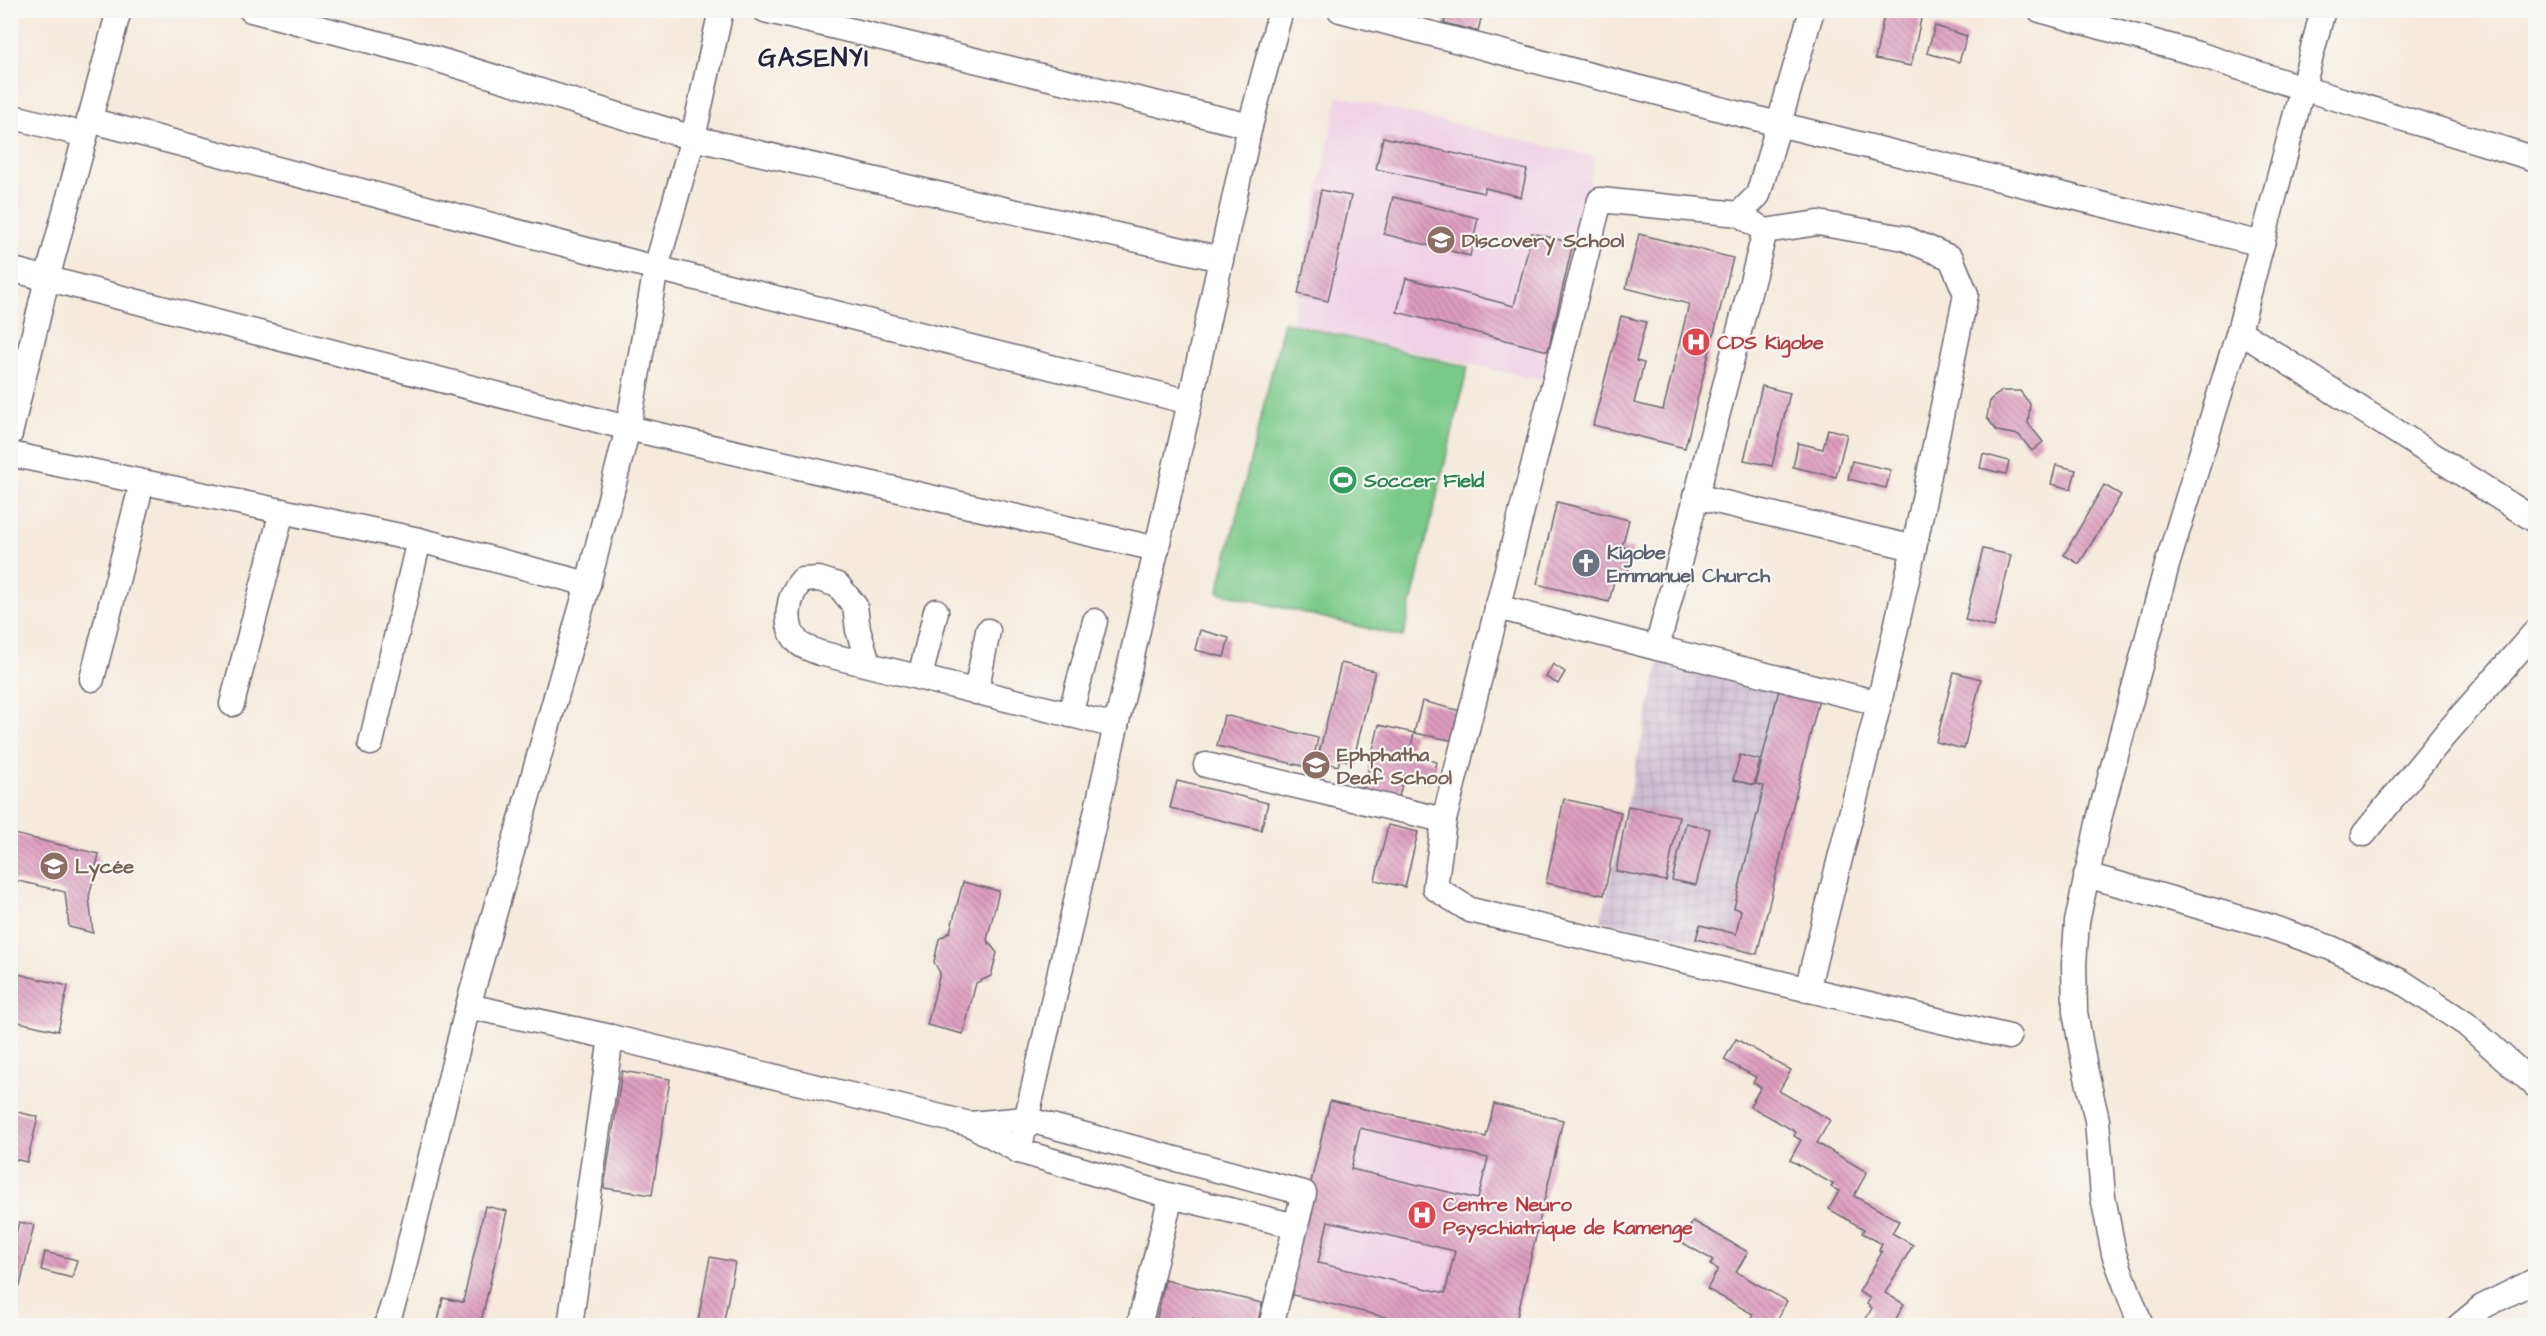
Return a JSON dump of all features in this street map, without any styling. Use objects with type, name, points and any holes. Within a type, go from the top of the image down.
[{"type":"street","points":[[10,434],[47,279],[119,10]]},
{"type":"street","points":[[250,10],[416,53],[693,138],[1221,259]]},
{"type":"street","points":[[386,1326],[399,1286],[468,1006],[588,584],[628,428],[656,268],[693,138],[721,10]]},
{"type":"street","points":[[765,10],[1250,126]]},
{"type":"street","points":[[1019,1151],[1157,549],[1250,126],[1281,10]]},
{"type":"street","points":[[1340,10],[1778,124],[2262,244]]},
{"type":"street","points":[[1739,214],[1758,195],[1812,10]]},
{"type":"street","points":[[2040,10],[2198,54],[2535,159]]},
{"type":"street","points":[[2141,1326],[2114,1254],[2103,1197],[2097,1120],[2075,1012],[2074,964],[2077,922],[2099,819],[2167,565],[2239,331],[2323,10]]},
{"type":"street","points":[[10,116],[87,127],[1190,402]]},
{"type":"street","points":[[1807,990],[1879,704],[1914,548],[1966,294],[1951,258],[1904,238],[1818,223],[1765,231],[1739,214],[1600,200],[1444,820],[1435,888],[1470,910],[1807,990],[2009,1037]]},
{"type":"street","points":[[1657,648],[1765,231]]},
{"type":"street","points":[[10,269],[628,428],[1157,549]]},
{"type":"street","points":[[2239,331],[2535,521]]},
{"type":"street","points":[[10,454],[419,540],[588,584]]},
{"type":"street","points":[[92,679],[142,483]]},
{"type":"street","points":[[1695,496],[1914,548]]},
{"type":"street","points":[[232,704],[282,511]]},
{"type":"street","points":[[370,743],[419,540]]},
{"type":"street","points":[[1497,607],[1879,704]]},
{"type":"street","points":[[920,678],[936,611]]},
{"type":"street","points":[[1070,715],[1095,621]]},
{"type":"street","points":[[976,692],[988,631]]},
{"type":"street","points":[[2364,834],[2443,737],[2535,631]]},
{"type":"street","points":[[869,665],[1116,726]]},
{"type":"street","points":[[1206,765],[1444,820]]},
{"type":"street","points":[[2086,875],[2265,925],[2331,948],[2402,982],[2466,1024],[2535,1086]]},
{"type":"street","points":[[468,1006],[611,1037],[970,1124],[1019,1151],[1171,1196],[1296,1226]]},
{"type":"street","points":[[570,1326],[611,1037]]},
{"type":"street","points":[[970,1124],[1025,1119],[1304,1193],[1271,1326]]},
{"type":"street","points":[[1139,1326],[1171,1196]]},
{"type":"street","points":[[2459,1326],[2482,1307],[2535,1280]]},
{"type":"shaded area","name":"Discovery School","points":[[1338,96],[1595,157],[1541,380],[1291,324]]},
{"type":"shaded area","points":[[1659,663],[1819,699],[1757,954],[1601,921]]},
{"type":"shaded area","name":"Centre Neuro Psyschiatrique de Kamenge","points":[[1330,1101],[1485,1137],[1494,1104],[1563,1120],[1515,1325],[1422,1325],[1285,1293]]},
{"type":"green space","name":"Soccer Field","points":[[1284,322],[1468,367],[1403,637],[1218,592]]},
{"type":"building","points":[[1447,10],[1483,10],[1478,31],[1444,23]]},
{"type":"building","points":[[1885,10],[1905,10],[1922,14],[1911,66],[1875,59]]},
{"type":"building","points":[[1935,26],[1967,36],[1959,62],[1927,53]]},
{"type":"building","points":[[1383,137],[1527,170],[1521,197],[1485,188],[1484,193],[1376,169]]},
{"type":"building","points":[[1321,190],[1351,196],[1328,301],[1298,294]]},
{"type":"building","points":[[1393,197],[1478,218],[1470,256],[1384,234]]},
{"type":"building","points":[[1532,233],[1573,243],[1548,351],[1397,312],[1406,278],[1514,306]]},
{"type":"building","name":"CDS Kigobe","points":[[1639,234],[1733,258],[1685,448],[1593,425],[1621,316],[1646,322],[1636,361],[1644,363],[1634,403],[1663,410],[1689,304],[1626,288]]},
{"type":"building","points":[[1762,386],[1790,393],[1772,466],[1744,460]]},
{"type":"building","points":[[2002,391],[2020,391],[2030,404],[2028,423],[2043,442],[2032,451],[2019,435],[1997,431],[1987,418],[1990,400]]},
{"type":"building","points":[[1828,429],[1847,434],[1836,477],[1793,467],[1798,443],[1823,449]]},
{"type":"building","points":[[1983,454],[2009,461],[2006,474],[1980,468]]},
{"type":"building","points":[[1852,461],[1891,470],[1886,488],[1848,479]]},
{"type":"building","points":[[2056,465],[2076,470],[2071,489],[2051,484]]},
{"type":"building","points":[[2104,485],[2121,495],[2079,564],[2064,555]]},
{"type":"building","name":"Kigobe Emmanuel Church","points":[[1557,502],[1629,520],[1622,547],[1633,550],[1626,579],[1615,576],[1609,602],[1537,584]]},
{"type":"building","points":[[1983,549],[2011,555],[1994,627],[1965,620]]},
{"type":"building","points":[[1200,630],[1229,638],[1224,657],[1195,650]]},
{"type":"building","points":[[1341,663],[1375,671],[1353,762],[1340,759],[1338,766],[1327,763],[1329,756],[1319,753]]},
{"type":"building","points":[[1553,664],[1565,672],[1558,684],[1546,677]]},
{"type":"building","points":[[1954,672],[1981,679],[1964,749],[1936,742]]},
{"type":"building","points":[[1779,689],[1819,699],[1757,954],[1696,939],[1700,925],[1736,934],[1741,910],[1734,908],[1764,786],[1756,784]]},
{"type":"building","points":[[1422,701],[1461,711],[1455,741],[1414,733]]},
{"type":"building","points":[[1224,715],[1318,738],[1311,768],[1217,746]]},
{"type":"building","points":[[1379,725],[1414,733],[1409,755],[1437,762],[1432,783],[1404,776],[1398,801],[1363,792]]},
{"type":"building","points":[[1740,755],[1760,760],[1754,785],[1733,780]]},
{"type":"building","points":[[1177,781],[1268,803],[1261,830],[1170,808]]},
{"type":"building","points":[[1564,799],[1621,812],[1604,895],[1546,883]]},
{"type":"building","points":[[1628,806],[1679,816],[1666,881],[1616,871]]},
{"type":"building","points":[[1686,823],[1710,829],[1696,885],[1672,880]]},
{"type":"building","points":[[1388,825],[1418,832],[1405,887],[1375,880]]},
{"type":"building","name":"Lycée","points":[[10,833],[99,854],[89,897],[93,933],[69,927],[65,892],[10,879]]},
{"type":"building","points":[[963,882],[999,891],[987,940],[997,953],[991,976],[976,983],[963,1034],[927,1025],[940,973],[934,962],[939,939],[950,932]]},
{"type":"building","points":[[10,972],[68,986],[58,1031],[10,1020]]},
{"type":"building","points":[[1736,1039],[1791,1070],[1779,1091],[1830,1120],[1817,1143],[1867,1172],[1854,1196],[1899,1221],[1892,1233],[1913,1245],[1885,1293],[1904,1304],[1892,1326],[1862,1326],[1872,1308],[1867,1304],[1870,1298],[1859,1292],[1882,1252],[1879,1251],[1882,1244],[1862,1233],[1864,1229],[1829,1209],[1839,1191],[1831,1187],[1833,1184],[1790,1160],[1801,1140],[1794,1136],[1796,1132],[1750,1106],[1761,1087],[1753,1083],[1756,1077],[1724,1060]]},
{"type":"building","points":[[622,1071],[670,1079],[652,1195],[604,1188]]},
{"type":"building","name":"Centre Neuro Psyschiatrique de Kamenge","points":[[1330,1101],[1486,1137],[1494,1104],[1563,1120],[1515,1326],[1422,1326],[1285,1293]],"holes":[[[1360,1128],[1488,1158],[1478,1199],[1351,1169]],[[1328,1221],[1455,1251],[1445,1293],[1318,1263]]]},
{"type":"building","points":[[10,1110],[38,1117],[27,1162],[10,1158]]},
{"type":"building","points":[[485,1206],[507,1211],[480,1326],[437,1326],[443,1298],[463,1302]]},
{"type":"building","points":[[1693,1221],[1748,1252],[1736,1272],[1787,1301],[1774,1326],[1756,1326],[1758,1322],[1751,1318],[1753,1314],[1707,1289],[1718,1269],[1710,1265],[1713,1260],[1681,1242]]},
{"type":"building","points":[[19,1222],[34,1225],[20,1286],[10,1284],[10,1257]]},
{"type":"building","points":[[45,1252],[77,1260],[72,1278],[41,1270]]},
{"type":"building","points":[[710,1257],[735,1262],[723,1326],[697,1326]]},
{"type":"building","points":[[1165,1280],[1262,1303],[1257,1326],[1223,1326],[1191,1318],[1189,1326],[1155,1326]]},
{"type":"place","name":"Discovery School","points":[[1441,240]]},
{"type":"place","name":"CDS Kigobe","points":[[1696,342]]},
{"type":"place","name":"Soccer Field","points":[[1343,480]]},
{"type":"place","name":"Kigobe Emmanuel Church","points":[[1586,563]]},
{"type":"place","name":"Ephphatha Deaf School","points":[[1316,765]]},
{"type":"place","name":"Lycée","points":[[54,866]]},
{"type":"place","name":"Centre Neuro Psyschiatrique de Kamenge","points":[[1422,1215]]},
{"type":"district","name":"GASENYI","points":[[814,57]]}]
